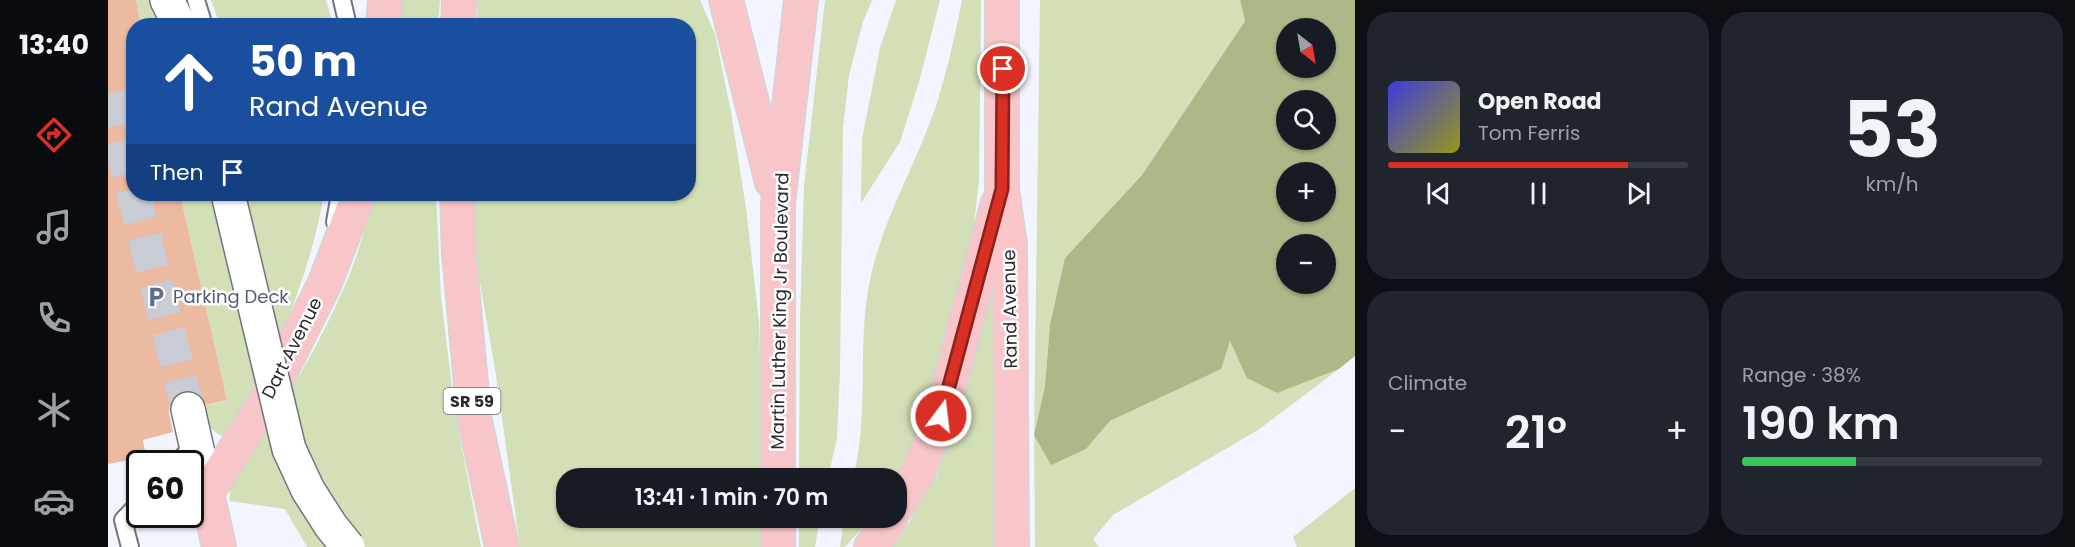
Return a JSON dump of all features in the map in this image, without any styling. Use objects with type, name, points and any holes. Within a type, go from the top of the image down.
[{"type":"main road","points":[[383,18],[385,0]]},
{"type":"main road","points":[[458,18],[459,0]]},
{"type":"main road","points":[[726,0],[778,204]]},
{"type":"main road","name":"Martin Luther King Jr Boulevard","points":[[778,468],[778,204],[801,0]]},
{"type":"main road","name":"Rand Avenue","points":[[1002,0],[1002,189],[1010,244],[1012,547]]},
{"type":"main road","points":[[907,491],[917,475],[941,416],[1002,189]]},
{"type":"main road","name":"Dart Avenue","points":[[207,494],[266,400],[324,285],[355,201]]},
{"type":"main road","name":"SR 59","points":[[457,201],[459,254],[474,416],[502,547]]},
{"type":"main road","points":[[207,494],[219,547]]},
{"type":"main road","points":[[778,528],[778,547]]},
{"type":"main road","points":[[871,547],[884,528]]},
{"type":"street","points":[[167,0],[176,18]]},
{"type":"street","points":[[230,201],[289,449],[308,490],[331,526],[348,547]]},
{"type":"street","points":[[186,450],[188,409]]},
{"type":"street","points":[[204,488],[207,494]]},
{"type":"lane","points":[[196,0],[202,18]]},
{"type":"lane","points":[[342,0],[346,18]]},
{"type":"lane","points":[[324,285],[339,201]]},
{"type":"lane","points":[[126,517],[123,520],[130,547]]},
{"type":"green space","points":[[136,0],[150,0],[157,18],[140,18]]},
{"type":"green space","points":[[211,0],[326,0],[331,18],[217,18]]},
{"type":"green space","points":[[398,0],[440,0],[439,18],[396,18]]},
{"type":"green space","points":[[477,0],[700,0],[715,34],[731,112],[746,208],[759,322],[762,468],[556,468],[556,528],[761,528],[760,547],[520,547],[496,375],[475,254],[475,201],[696,201],[696,18],[477,18]]},
{"type":"green space","points":[[825,0],[872,0],[863,22],[849,75],[843,128],[840,372],[837,438],[830,468],[799,468],[804,186]]},
{"type":"green space","points":[[896,0],[940,0],[919,82],[900,142],[861,203],[862,139],[880,48]]},
{"type":"green space","points":[[962,0],[981,0],[979,180],[973,234],[921,441],[903,468],[855,468],[861,427],[864,323],[872,271],[893,208],[936,106]]},
{"type":"green space","points":[[1040,0],[1240,0],[1245,21],[1142,175],[1065,258],[1050,324],[1045,386],[1034,435]]},
{"type":"green space","points":[[1240,0],[1355,0],[1355,356],[1339,369],[1277,393],[1247,378],[1230,341],[1221,369],[1110,421],[1086,449],[1051,465],[1034,435],[1045,386],[1050,324],[1065,258],[1142,175],[1245,21]]},
{"type":"green space","points":[[182,201],[323,201],[310,255],[279,342],[241,427],[226,437],[209,426],[201,407],[227,400]]},
{"type":"green space","points":[[372,201],[436,201],[441,297],[455,412],[481,547],[307,547],[285,509],[229,501],[231,485],[262,438],[319,341],[348,278]]},
{"type":"green space","points":[[998,260],[999,547],[892,547],[907,528],[937,475],[962,394]]},
{"type":"green space","points":[[1230,341],[1276,393],[1339,369],[1258,430],[1113,515],[1093,539],[1099,547],[1035,547],[1034,435],[1086,449],[1110,421],[1163,396]]},
{"type":"green space","points":[[1355,488],[1355,547],[1297,547],[1293,537]]},
{"type":"green space","points":[[799,528],[818,528],[815,547],[799,547]]},
{"type":"green space","points":[[843,528],[862,528],[845,547],[840,547]]},
{"type":"building","name":"Parking Deck","points":[[108,0],[136,0],[139,18],[126,18],[126,201],[182,201],[227,400],[206,405],[202,397],[194,391],[184,391],[176,395],[170,403],[169,413],[173,432],[143,440],[145,450],[126,450],[126,461],[108,464]]},
{"type":"tunnel","points":[[108,94],[126,165]]},
{"type":"tunnel","points":[[135,201],[188,409]]},
{"type":"place","name":"Parking Deck","points":[[156,297]]},
{"type":"route","points":[[941,416],[1002,189],[1003,69]]}]
